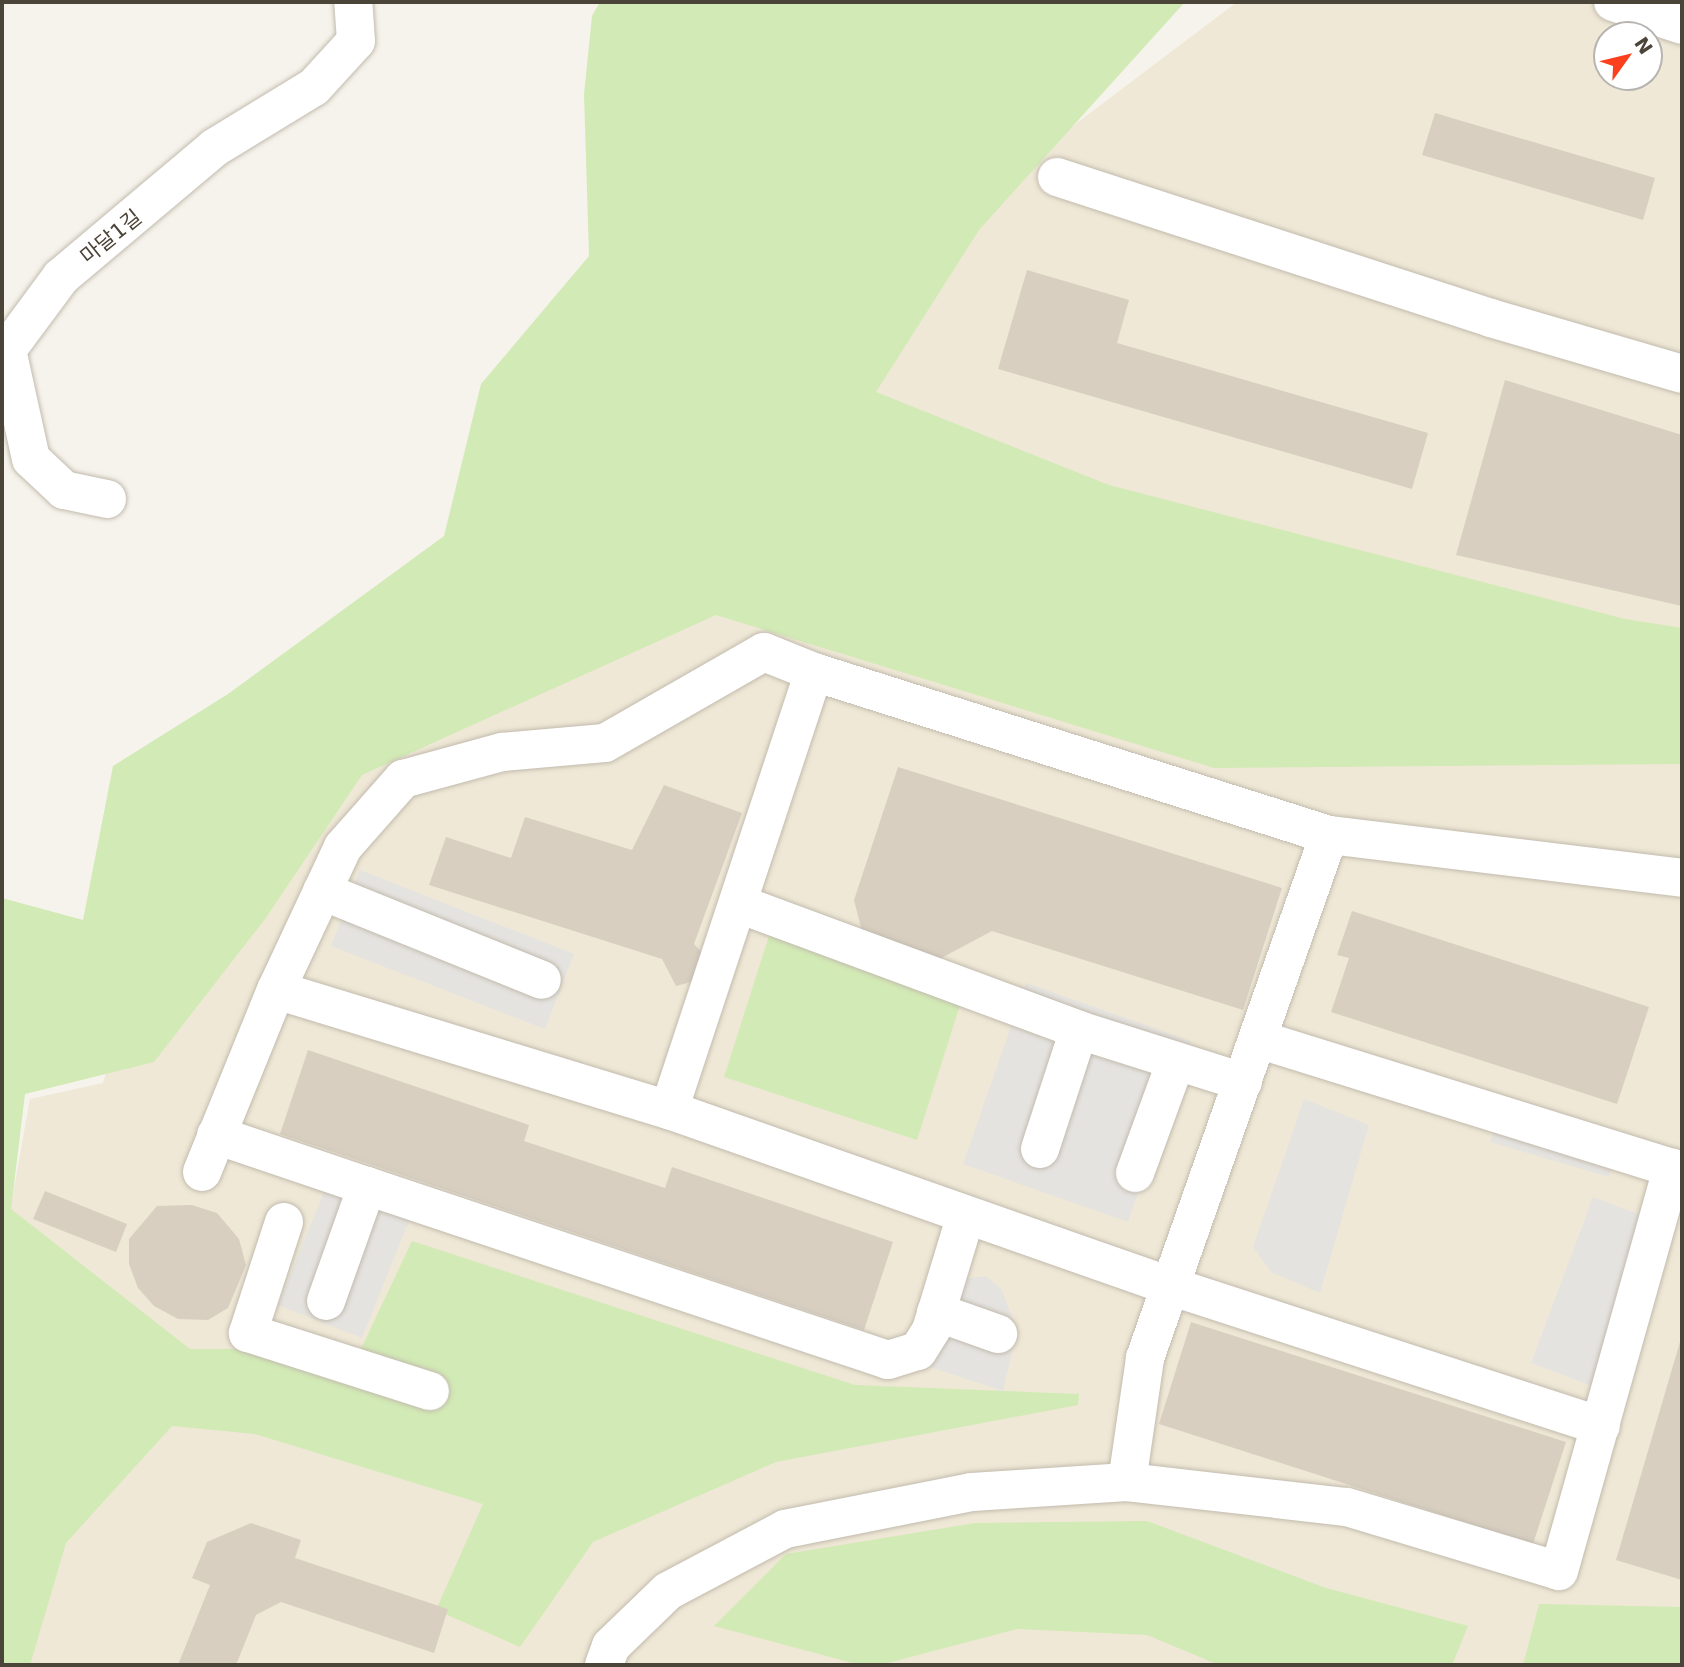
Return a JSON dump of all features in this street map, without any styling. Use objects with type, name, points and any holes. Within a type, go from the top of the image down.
[{"type":"street","name":"마달1길","points":[[107,499],[64,490],[31,459],[12,413],[7,350],[61,277],[214,148],[314,86],[356,41],[353,2]]},
{"type":"street","points":[[1613,2],[1682,25]]},
{"type":"street","points":[[1057,177],[1492,318],[1682,373]]},
{"type":"street","points":[[202,1172],[276,990],[342,847],[403,779],[502,752],[605,743],[764,652],[814,671],[1329,835],[1682,878]]},
{"type":"street","points":[[670,1110],[814,671]]},
{"type":"street","points":[[1127,1482],[1144,1358],[1329,835]]},
{"type":"street","points":[[322,891],[542,980]]},
{"type":"street","points":[[738,904],[1079,1030],[1243,1082]]},
{"type":"street","points":[[276,990],[670,1110],[1170,1286],[1601,1426]]},
{"type":"street","points":[[1040,1149],[1079,1030]]},
{"type":"street","points":[[604,1665],[611,1646],[668,1591],[785,1529],[972,1492],[1127,1482],[1347,1507],[1559,1571],[1672,1168],[1259,1039]]},
{"type":"street","points":[[1135,1173],[1175,1061]]},
{"type":"street","points":[[216,1135],[866,1355],[906,1359],[918,1351],[936,1312],[966,1214]]},
{"type":"street","points":[[326,1301],[367,1186]]},
{"type":"street","points":[[284,1222],[248,1333],[430,1391]]},
{"type":"street","points":[[936,1312],[998,1334]]},
{"type":"shaded area","points":[[1237,2],[1682,2],[1682,1665],[2,1665],[2,1255],[30,1099],[103,1083],[144,931],[344,677]]},
{"type":"shaded area","points":[[360,870],[574,954],[545,1029],[331,946]]},
{"type":"shaded area","points":[[1026,983],[1191,1041],[1128,1222],[963,1164]]},
{"type":"shaded area","points":[[1304,1099],[1369,1125],[1320,1293],[1271,1272],[1253,1247]]},
{"type":"shaded area","points":[[1495,1124],[1614,1159],[1609,1177],[1490,1142]]},
{"type":"shaded area","points":[[330,1177],[413,1211],[362,1338],[278,1305]]},
{"type":"shaded area","points":[[1593,1197],[1670,1226],[1608,1392],[1531,1363]]},
{"type":"shaded area","points":[[986,1276],[1002,1290],[1017,1331],[1003,1391],[930,1367],[962,1279]]},
{"type":"green space","points":[[600,2],[1185,2],[979,230],[876,392],[1109,485],[1625,619],[1682,628],[1682,764],[1214,768],[716,615],[362,775],[265,919],[154,1062],[25,1094],[11,1209],[190,1349],[361,1349],[412,1241],[855,1385],[1079,1394],[1078,1405],[776,1462],[593,1542],[520,1647],[436,1610],[483,1504],[255,1434],[172,1426],[66,1543],[30,1665],[2,1665],[2,898],[83,920],[113,766],[228,694],[444,536],[481,384],[589,256],[584,94],[592,16]]},
{"type":"green space","points":[[776,914],[969,977],[917,1140],[724,1077]]},
{"type":"green space","points":[[1147,1521],[1326,1588],[1468,1626],[1452,1665],[1219,1665],[1147,1635],[1017,1629],[880,1665],[860,1665],[714,1626],[786,1554],[975,1523]]},
{"type":"green space","points":[[1539,1604],[1682,1607],[1682,1665],[1523,1665]]},
{"type":"building","points":[[1435,113],[1655,178],[1643,220],[1422,155]]},
{"type":"building","points":[[1027,270],[1129,300],[1117,343],[1428,433],[1412,489],[998,369]]},
{"type":"building","points":[[1505,380],[1682,435],[1682,606],[1456,555]]},
{"type":"building","points":[[898,767],[1282,888],[1243,1010],[992,931],[930,964],[865,943],[854,900]]},
{"type":"building","points":[[664,785],[742,813],[694,944],[708,959],[707,968],[691,982],[676,986],[662,959],[429,885],[446,837],[511,858],[525,817],[632,850]]},
{"type":"building","points":[[1352,911],[1649,1007],[1617,1104],[1331,1012],[1349,958],[1337,955]]},
{"type":"building","points":[[308,1050],[529,1125],[524,1141],[665,1188],[672,1167],[893,1242],[864,1330],[280,1134]]},
{"type":"building","points":[[45,1191],[127,1224],[116,1252],[33,1219]]},
{"type":"building","points":[[192,1205],[217,1213],[239,1239],[246,1265],[228,1308],[208,1320],[178,1319],[154,1306],[138,1288],[129,1264],[129,1239],[157,1206]]},
{"type":"building","points":[[1191,1322],[1566,1442],[1533,1544],[1159,1424]]},
{"type":"building","points":[[1682,1335],[1682,1580],[1616,1560]]},
{"type":"building","points":[[251,1523],[301,1540],[295,1558],[448,1609],[434,1653],[281,1602],[256,1615],[236,1665],[178,1665],[210,1585],[192,1578],[207,1542]]}]
